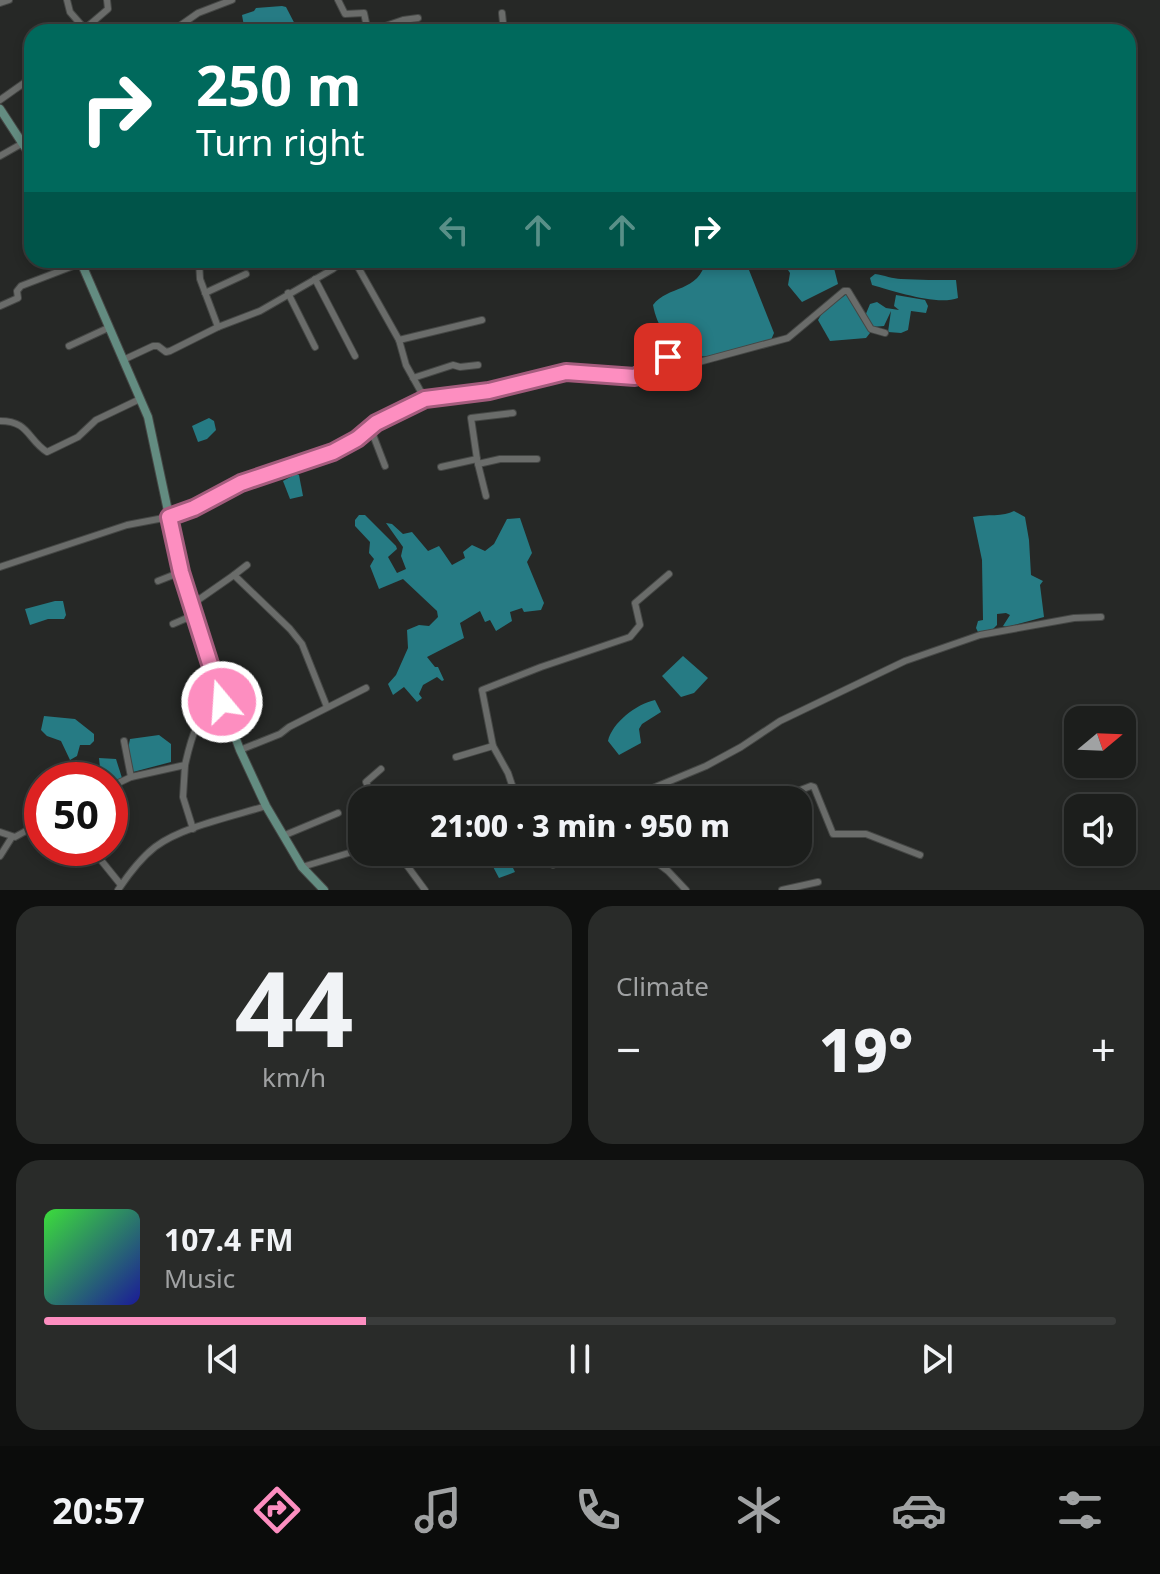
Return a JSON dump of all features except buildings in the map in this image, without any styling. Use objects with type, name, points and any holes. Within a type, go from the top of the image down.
[{"type":"main road","points":[[0,109],[23,143]]},
{"type":"main road","points":[[83,268],[153,429],[181,572],[240,750],[266,806],[302,867],[324,890]]},
{"type":"street","points":[[0,3],[9,0]]},
{"type":"street","points":[[67,0],[70,12],[79,24]]},
{"type":"street","points":[[90,24],[108,9],[107,0]]},
{"type":"street","points":[[182,24],[198,13],[232,0]]},
{"type":"street","points":[[338,0],[345,14],[364,13],[366,24]]},
{"type":"street","points":[[502,13],[503,24]]},
{"type":"street","points":[[391,24],[418,18]]},
{"type":"street","points":[[0,100],[24,83]]},
{"type":"street","points":[[0,156],[23,143]]},
{"type":"street","points":[[0,306],[18,298],[17,291],[21,286],[63,268]]},
{"type":"street","points":[[199,268],[200,279],[218,327]]},
{"type":"street","points":[[123,360],[153,346],[170,351],[218,327],[260,311],[332,268]]},
{"type":"street","points":[[358,268],[399,340],[406,365],[425,399]]},
{"type":"street","points":[[205,293],[246,274]]},
{"type":"street","points":[[315,279],[355,356]]},
{"type":"street","points":[[0,567],[127,525],[169,517],[194,508],[241,483],[333,452],[370,427],[425,399],[489,391],[566,372],[635,377],[668,357],[699,362],[788,338],[844,291],[848,291],[871,329],[885,333]]},
{"type":"street","points":[[288,293],[315,347]]},
{"type":"street","points":[[399,340],[482,320]]},
{"type":"street","points":[[69,346],[108,328]]},
{"type":"street","points":[[413,378],[453,365],[478,365]]},
{"type":"street","points":[[0,421],[23,425],[47,452],[78,437],[96,420],[140,399]]},
{"type":"street","points":[[486,496],[469,421],[471,418],[513,413]]},
{"type":"street","points":[[370,427],[385,466]]},
{"type":"street","points":[[441,467],[500,459],[537,459]]},
{"type":"street","points":[[173,624],[247,565]]},
{"type":"street","points":[[158,581],[181,572]]},
{"type":"street","points":[[512,786],[493,746],[482,690],[630,637],[640,625],[634,607],[637,600],[669,574]]},
{"type":"street","points":[[234,575],[302,644],[327,707]]},
{"type":"street","points":[[658,786],[706,766],[780,721],[905,661],[980,635],[1074,618],[1101,617]]},
{"type":"street","points":[[240,750],[280,734],[366,688]]},
{"type":"street","points":[[193,829],[183,797],[185,765],[191,741],[204,714],[222,702]]},
{"type":"street","points":[[124,741],[131,777]]},
{"type":"street","points":[[456,757],[493,746]]},
{"type":"street","points":[[128,778],[185,765]]},
{"type":"street","points":[[368,786],[366,782],[381,769]]},
{"type":"street","points":[[812,786],[833,834],[866,834],[920,855]]},
{"type":"street","points":[[104,866],[120,888],[152,849],[193,829],[266,806]]},
{"type":"street","points":[[285,835],[338,813]]},
{"type":"street","points":[[0,832],[12,837]]},
{"type":"street","points":[[0,856],[12,837],[24,833]]},
{"type":"street","points":[[302,867],[348,853]]},
{"type":"street","points":[[407,866],[425,890]]},
{"type":"street","points":[[662,866],[686,890]]},
{"type":"street","points":[[782,890],[818,882]]},
{"type":"water","points":[[286,7],[295,24],[244,24],[242,15],[256,8]]},
{"type":"water","points":[[703,268],[748,268],[774,333],[771,340],[714,356],[688,354],[676,347],[665,335],[653,305],[690,283]]},
{"type":"water","points":[[834,268],[838,284],[802,302],[788,285],[788,270],[779,270]]},
{"type":"water","points":[[875,274],[898,279],[956,280],[958,298],[939,300],[903,294],[872,285],[870,278]]},
{"type":"water","points":[[847,294],[870,333],[866,338],[830,341],[818,320],[824,310]]},
{"type":"water","points":[[896,295],[925,300],[928,306],[926,313],[911,311],[908,330],[901,333],[888,332],[891,311],[884,326],[872,327],[865,316],[870,304],[877,302],[886,308],[899,310],[894,306]]},
{"type":"water","points":[[209,418],[214,421],[216,430],[207,439],[198,442],[192,426]]},
{"type":"water","points":[[299,475],[303,496],[290,499],[283,481]]},
{"type":"water","points":[[1014,511],[1025,517],[1031,575],[1043,581],[1040,585],[1044,617],[1007,627],[1003,626],[1010,615],[997,614],[997,625],[993,629],[978,632],[978,621],[983,620],[982,560],[973,517]]},
{"type":"water","points":[[359,515],[365,515],[396,546],[397,549],[388,557],[397,573],[406,569],[401,556],[403,547],[386,523],[392,524],[403,534],[412,532],[428,551],[439,546],[452,565],[465,558],[463,552],[472,545],[485,551],[494,544],[507,519],[520,518],[532,553],[527,562],[544,603],[541,610],[524,612],[522,608],[510,612],[512,621],[496,631],[490,620],[485,622],[480,611],[460,623],[464,638],[427,657],[438,667],[444,680],[437,677],[423,685],[419,694],[422,698],[417,702],[404,687],[393,695],[388,684],[396,675],[408,648],[407,630],[419,625],[429,626],[438,617],[437,611],[403,579],[379,589],[370,566],[374,559],[369,553],[370,542],[355,526]]},
{"type":"water","points":[[63,601],[64,619],[48,619],[30,625],[25,609]]},
{"type":"water","points":[[683,656],[708,678],[694,693],[681,697],[662,676]]},
{"type":"water","points":[[655,700],[661,712],[642,724],[639,729],[641,743],[619,755],[608,741],[610,734],[633,710]]},
{"type":"water","points":[[44,716],[75,719],[94,734],[94,741],[90,745],[80,745],[77,756],[70,760],[61,741],[41,730]]},
{"type":"water","points":[[159,735],[171,744],[171,762],[133,772],[128,749],[130,739]]},
{"type":"water","points":[[99,758],[116,759],[117,762],[99,762]]},
{"type":"water","points":[[493,866],[512,866],[515,872],[499,878]]},
{"type":"route","points":[[222,702],[181,572],[169,517],[194,508],[241,483],[333,452],[357,439],[376,423],[425,399],[489,391],[566,372],[635,377],[668,357]]}]
